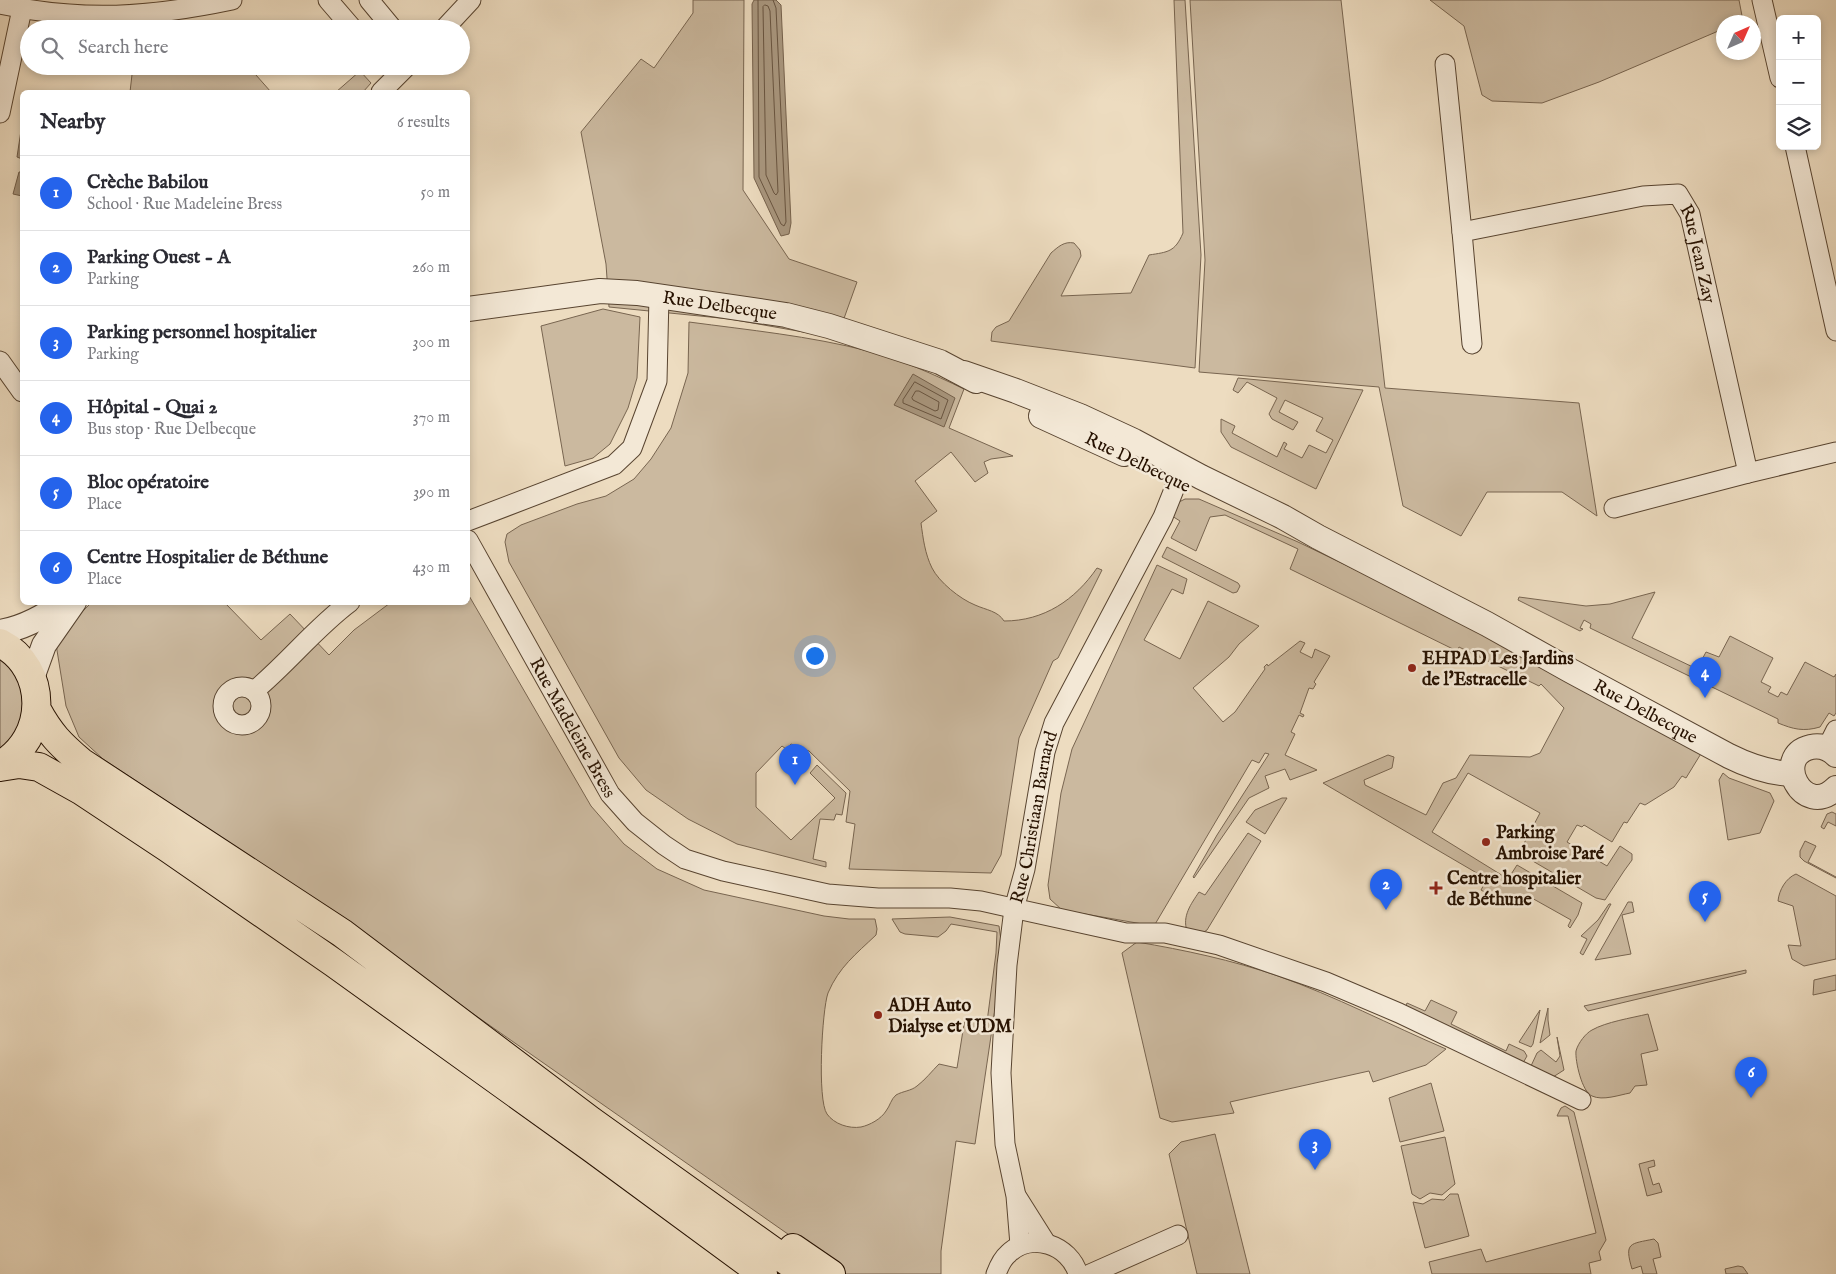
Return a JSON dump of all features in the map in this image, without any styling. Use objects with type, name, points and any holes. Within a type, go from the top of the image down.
[{"type":"highway","points":[[0,643],[17,655],[26,666],[37,694],[37,710],[31,734],[16,754],[0,766]]},
{"type":"highway","points":[[37,710],[58,742],[81,762],[342,933],[591,1121],[805,1274]]},
{"type":"highway","points":[[0,766],[19,764],[39,767],[82,791],[168,848],[342,969],[763,1274]]},
{"type":"highway","points":[[686,1188],[740,1210],[831,1274]]},
{"type":"street","points":[[0,4],[22,9],[82,16],[124,15],[189,9],[232,0]]},
{"type":"street","points":[[328,0],[345,20]]},
{"type":"street","points":[[369,0],[386,20]]},
{"type":"street","points":[[452,20],[471,0]]},
{"type":"street","points":[[1762,0],[1776,61]]},
{"type":"street","points":[[0,113],[22,9]]},
{"type":"street","points":[[1445,64],[1472,344]]},
{"type":"street","points":[[382,90],[393,75]]},
{"type":"street","points":[[1796,150],[1836,332]]},
{"type":"street","name":"Rue Jean Zay","points":[[1462,232],[1643,196],[1678,194],[1690,214],[1748,473]]},
{"type":"street","name":"Rue Delbecque","points":[[470,309],[600,291],[637,293],[786,315],[829,326],[916,354],[1080,416],[1134,441],[1180,474],[1283,517],[1487,624],[1734,759],[1750,766],[1783,774],[1792,774]]},
{"type":"street","points":[[470,520],[614,465],[632,448],[657,380],[659,296]]},
{"type":"street","points":[[0,361],[20,389]]},
{"type":"street","points":[[1614,508],[1836,452]]},
{"type":"street","name":"Rue Christiaan Barnard","points":[[1020,1245],[1016,1196],[1005,1144],[1001,1073],[1006,964],[1014,909],[1025,869],[1045,752],[1054,723],[1145,553],[1163,517],[1180,474]]},
{"type":"street","name":"Rue Madeleine Bress","points":[[470,544],[610,794],[635,822],[685,859],[723,871],[828,894],[878,898],[950,898],[973,900],[1126,933],[1165,933],[1219,945],[1326,982],[1399,1013],[1581,1100]]},
{"type":"street","points":[[0,632],[42,618],[60,605]]},
{"type":"street","points":[[32,678],[44,645],[72,605]]},
{"type":"street","points":[[254,691],[274,674],[334,614],[346,605]]},
{"type":"street","points":[[1833,744],[1808,748],[1800,753],[1795,760],[1792,774],[1794,781],[1804,793],[1812,796],[1833,794]]},
{"type":"street","name":"Rue Christiaan Barnard","points":[[1016,1196],[1046,1243]]},
{"type":"street","points":[[1090,1274],[1178,1235]]},
{"type":"street","points":[[996,1274],[1000,1263],[1009,1252],[1020,1245],[1033,1242],[1046,1243],[1058,1248],[1075,1267],[1112,1263]]},
{"type":"shaded area","points":[[693,0],[744,0],[743,190],[789,259],[857,282],[837,338],[730,319],[609,307],[606,264],[581,132],[641,59],[654,68],[693,13]]},
{"type":"shaded area","points":[[1174,0],[1185,0],[1201,255],[1195,368],[991,341],[992,332],[996,327],[1009,321],[1051,253],[1061,245],[1074,243],[1080,250],[1081,256],[1061,296],[1131,293],[1149,255],[1174,248],[1180,239],[1183,233]]},
{"type":"shaded area","points":[[1190,0],[1341,0],[1385,388],[1579,403],[1597,516],[1562,492],[1487,492],[1461,536],[1403,506],[1379,387],[1199,372],[1205,260]]},
{"type":"shaded area","points":[[1430,0],[1739,0],[1742,15],[1716,15],[1716,32],[1599,82],[1542,103],[1492,101],[1482,95],[1464,26]]},
{"type":"shaded area","points":[[132,75],[256,75],[269,90],[130,90]]},
{"type":"shaded area","points":[[355,75],[364,75],[371,83],[365,90],[338,90]]},
{"type":"shaded area","points":[[603,309],[640,317],[637,378],[628,408],[610,444],[593,458],[565,466],[541,326]]},
{"type":"shaded area","points":[[689,322],[802,337],[868,351],[917,368],[964,389],[949,428],[1013,456],[991,459],[984,462],[988,473],[975,482],[951,452],[915,481],[937,511],[921,523],[930,563],[940,579],[963,599],[995,613],[1004,621],[1019,620],[1045,613],[1057,606],[1079,590],[1097,568],[1102,570],[1058,658],[1053,661],[1019,738],[1001,855],[991,873],[849,869],[855,824],[846,822],[850,791],[809,751],[791,744],[786,749],[782,746],[756,773],[756,807],[791,840],[835,798],[810,773],[817,765],[846,793],[842,815],[836,814],[834,820],[820,819],[813,859],[826,862],[826,867],[737,844],[688,819],[646,790],[619,758],[509,562],[505,542],[507,534],[521,525],[577,504],[606,496],[634,479],[651,459],[671,428],[688,373]]},
{"type":"shaded area","points":[[1238,378],[1363,390],[1316,489],[1231,447],[1221,432],[1221,419],[1235,426],[1232,433],[1277,457],[1284,442],[1287,444],[1284,449],[1302,458],[1309,445],[1326,453],[1333,440],[1316,431],[1323,418],[1285,400],[1279,412],[1298,422],[1293,430],[1272,419],[1269,414],[1277,398],[1247,382],[1238,393],[1233,390]]},
{"type":"shaded area","points":[[1185,499],[1199,499],[1298,542],[1414,598],[1702,752],[1686,778],[1682,776],[1674,787],[1645,805],[1640,803],[1627,823],[1624,822],[1612,842],[1584,825],[1582,827],[1577,825],[1567,842],[1607,866],[1620,846],[1632,854],[1632,860],[1605,900],[1596,898],[1519,853],[1540,813],[1468,773],[1432,832],[1508,879],[1517,865],[1582,903],[1578,915],[1570,928],[1568,926],[1571,920],[1530,897],[1527,903],[1521,900],[1519,904],[1490,895],[1481,890],[1487,879],[1323,783],[1388,755],[1394,757],[1392,768],[1364,780],[1365,785],[1426,815],[1443,783],[1456,778],[1470,755],[1530,757],[1540,753],[1564,708],[1541,684],[1539,686],[1459,647],[1457,651],[1290,569],[1298,549],[1225,515],[1210,517],[1196,551],[1171,538],[1180,521],[1172,516],[1179,502]]},
{"type":"shaded area","points":[[1167,547],[1238,583],[1240,586],[1237,592],[1233,593],[1162,557]]},
{"type":"shaded area","points":[[1157,565],[1187,579],[1183,594],[1172,589],[1144,640],[1180,659],[1208,601],[1259,626],[1239,644],[1229,657],[1193,688],[1223,722],[1235,712],[1265,669],[1264,667],[1267,664],[1268,666],[1300,641],[1305,643],[1300,652],[1312,658],[1315,649],[1330,656],[1314,682],[1316,684],[1313,689],[1309,688],[1300,713],[1304,715],[1303,717],[1299,715],[1291,732],[1295,734],[1285,755],[1317,770],[1290,780],[1285,769],[1265,776],[1269,788],[1249,798],[1194,878],[1217,835],[1269,754],[1265,753],[1259,763],[1252,760],[1154,926],[1062,910],[1050,899],[1048,885],[1061,793],[1072,749]]},
{"type":"shaded area","points":[[1655,592],[1632,638],[1697,669],[1706,652],[1719,657],[1730,636],[1773,658],[1761,682],[1771,687],[1768,692],[1778,697],[1781,692],[1787,695],[1805,662],[1834,677],[1836,674],[1836,713],[1834,716],[1829,713],[1820,727],[1814,729],[1798,729],[1783,725],[1778,723],[1778,719],[1590,628],[1591,624],[1584,620],[1580,628],[1583,629],[1580,631],[1518,600],[1519,597],[1586,606],[1610,604]]},
{"type":"shaded area","points":[[470,597],[591,806],[624,844],[657,869],[704,890],[824,916],[849,919],[875,919],[876,935],[837,976],[828,993],[826,1003],[822,1035],[822,1092],[827,1114],[834,1121],[842,1125],[856,1127],[875,1121],[884,1114],[896,1095],[917,1086],[939,1064],[957,1068],[965,1018],[987,1022],[997,932],[951,924],[938,937],[905,934],[900,932],[892,919],[950,917],[999,926],[1003,955],[975,1144],[956,1141],[941,1251],[941,1274],[845,1274],[219,836],[103,759],[79,737],[66,706],[55,638],[89,605],[227,605],[261,640],[290,614],[329,655],[354,630],[387,605],[470,605]]},
{"type":"shaded area","points":[[0,659],[19,677],[23,685],[26,702],[19,730],[14,738],[0,749]]},
{"type":"shaded area","points":[[1723,773],[1729,778],[1770,793],[1774,801],[1760,833],[1728,840],[1719,780]]},
{"type":"shaded area","points":[[1282,798],[1287,798],[1265,834],[1246,822],[1255,810]]},
{"type":"shaded area","points":[[1832,812],[1836,814],[1836,826],[1828,822],[1824,829],[1821,827],[1827,814]]},
{"type":"shaded area","points":[[1248,833],[1261,841],[1207,930],[1199,935],[1187,931],[1186,915],[1193,901],[1199,892],[1205,895]]},
{"type":"shaded area","points":[[1805,841],[1816,846],[1808,862],[1836,878],[1804,861],[1800,857],[1800,851]]},
{"type":"shaded area","points":[[1796,874],[1836,896],[1836,959],[1804,966],[1792,959],[1788,945],[1801,946],[1793,906],[1778,901],[1784,885],[1789,878]]},
{"type":"shaded area","points":[[1628,902],[1632,902],[1634,912],[1622,915],[1631,954],[1595,960]]},
{"type":"shaded area","points":[[1609,904],[1611,904],[1583,955],[1580,953],[1587,939],[1581,936],[1598,920]]},
{"type":"shaded area","points":[[1137,942],[1208,956],[1278,976],[1446,1049],[1426,1065],[1373,1082],[1369,1071],[1230,1102],[1234,1113],[1172,1122],[1160,1118],[1122,953]]},
{"type":"shaded area","points":[[1746,970],[1746,973],[1588,1011],[1584,1006]]},
{"type":"shaded area","points":[[1836,975],[1836,990],[1813,995],[1814,980]]},
{"type":"shaded area","points":[[1431,1000],[1457,1012],[1451,1024],[1506,1051],[1509,1044],[1524,1051],[1527,1056],[1523,1063],[1405,1008],[1407,1003],[1425,1011]]},
{"type":"shaded area","points":[[1548,1008],[1550,1035],[1540,1043]]},
{"type":"shaded area","points":[[1540,1010],[1533,1044],[1531,1047],[1519,1042]]},
{"type":"shaded area","points":[[1648,1014],[1658,1050],[1641,1054],[1647,1085],[1635,1086],[1630,1093],[1606,1098],[1592,1096],[1585,1089],[1578,1069],[1576,1051],[1580,1042],[1587,1033],[1598,1027]]},
{"type":"shaded area","points":[[1557,1037],[1564,1070],[1553,1077],[1531,1066],[1537,1053],[1541,1050],[1556,1062],[1560,1056]]},
{"type":"shaded area","points":[[1431,1083],[1444,1131],[1400,1142],[1389,1098]]},
{"type":"shaded area","points":[[1565,1106],[1574,1112],[1606,1240],[1599,1252],[1601,1260],[1589,1263],[1591,1274],[1432,1274],[1429,1262],[1481,1249],[1486,1262],[1596,1233],[1568,1116],[1557,1116],[1561,1108]]},
{"type":"shaded area","points":[[1215,1134],[1250,1274],[1197,1274],[1169,1154],[1181,1142]]},
{"type":"shaded area","points":[[1445,1137],[1455,1184],[1442,1195],[1430,1193],[1420,1199],[1412,1194],[1401,1146]]},
{"type":"shaded area","points":[[1654,1160],[1655,1166],[1648,1168],[1653,1185],[1659,1183],[1662,1192],[1647,1196],[1639,1164]]},
{"type":"shaded area","points":[[1450,1194],[1458,1194],[1469,1236],[1425,1248],[1413,1202],[1423,1204],[1432,1199],[1444,1200]]},
{"type":"shaded area","points":[[1654,1239],[1658,1243],[1661,1257],[1653,1259],[1657,1274],[1643,1274],[1641,1266],[1632,1269],[1629,1254],[1631,1246]]},
{"type":"shaded area","points":[[1738,1266],[1743,1267],[1748,1274],[1726,1274],[1725,1269]]},
{"type":"water","points":[[754,0],[776,0],[781,5],[791,223],[789,234],[781,236],[754,178],[752,4]]},
{"type":"water","points":[[20,137],[20,158],[17,157]]},
{"type":"water","points":[[19,172],[20,172],[20,196],[13,194]]},
{"type":"water","points":[[913,374],[955,398],[944,427],[894,405]]},
{"type":"place","name":"EHPAD Les Jardins de l'Estracelle","points":[[1412,668]]},
{"type":"place","name":"Hôpital - Quai 2","points":[[1705,698]]},
{"type":"place","name":"Crèche Babilou","points":[[795,785]]},
{"type":"place","name":"Parking Ambroise Paré","points":[[1486,842]]},
{"type":"place","name":"Centre hospitalier de Béthune","points":[[1436,888]]},
{"type":"place","name":"Parking Ouest - A","points":[[1386,910]]},
{"type":"place","name":"Bloc opératoire","points":[[1705,922]]},
{"type":"place","name":"ADH Auto Dialyse et UDM","points":[[878,1015]]},
{"type":"place","name":"Centre Hospitalier de Béthune","points":[[1751,1098]]},
{"type":"place","name":"Parking personnel hospitalier","points":[[1315,1170]]}]
